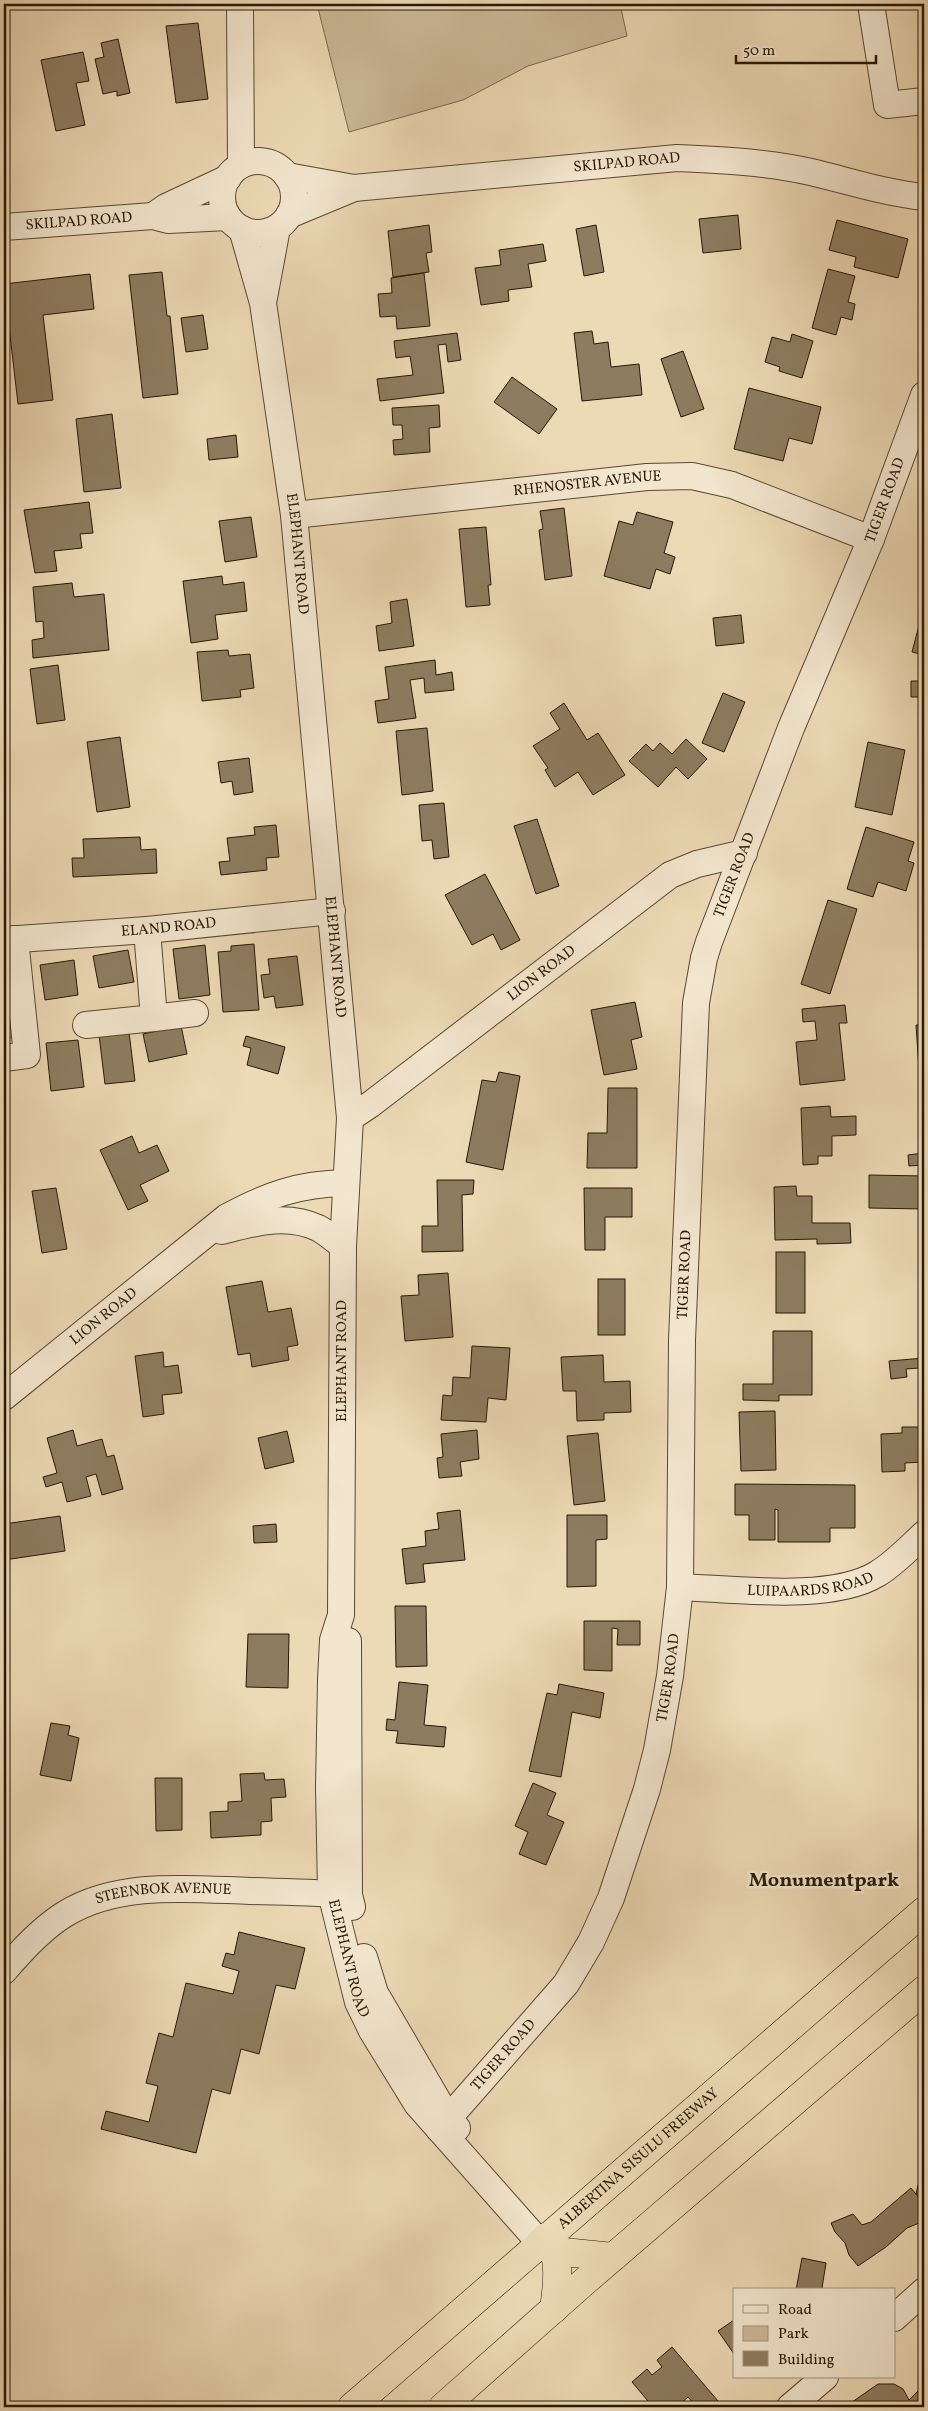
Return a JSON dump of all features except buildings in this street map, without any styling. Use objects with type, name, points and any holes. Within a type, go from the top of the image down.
[{"type":"highway","name":"ALBERTINA SISULU FREEWAY","points":[[352,2407],[547,2244],[924,1912]]},
{"type":"highway","points":[[443,2407],[924,1990]]},
{"type":"highway","points":[[554,2309],[557,2283],[547,2244],[613,2258]]},
{"type":"street","points":[[235,171],[242,100],[240,4]]},
{"type":"street","points":[[871,4],[887,105],[924,101]]},
{"type":"street","points":[[242,100],[277,169],[294,195],[283,221],[266,232],[254,233],[235,223],[222,197],[223,187],[235,171],[259,161],[277,169]]},
{"type":"street","name":"SKILPAD ROAD","points":[[277,169],[354,188],[677,158],[775,164],[897,194],[924,197]]},
{"type":"street","name":"SKILPAD ROAD","points":[[153,216],[166,207],[235,171]]},
{"type":"street","name":"SKILPAD ROAD","points":[[283,221],[354,188]]},
{"type":"street","name":"SKILPAD ROAD","points":[[897,194],[924,209]]},
{"type":"street","name":"SKILPAD ROAD","points":[[4,227],[153,216],[168,220],[235,223]]},
{"type":"street","name":"ELEPHANT ROAD","points":[[263,303],[283,221]]},
{"type":"street","name":"ELEPHANT ROAD","points":[[235,223],[263,303],[294,515],[350,1118],[343,1246],[341,1615],[348,1636],[340,1680],[340,1894],[360,1944],[375,1992],[444,2123],[547,2244]]},
{"type":"street","name":"TIGER ROAD","points":[[444,2123],[566,1984],[591,1942],[610,1898],[647,1789],[657,1750],[670,1676],[680,1587],[682,1340],[696,1003],[704,958],[791,728],[871,539],[924,395]]},
{"type":"street","name":"RHENOSTER AVENUE","points":[[294,515],[647,477],[692,476],[732,484],[871,539]]},
{"type":"street","name":"LION ROAD","points":[[350,1118],[371,1104],[670,875],[704,862],[744,853]]},
{"type":"street","name":"ELAND ROAD","points":[[9,940],[147,930],[332,911]]},
{"type":"street","points":[[147,930],[154,1018]]},
{"type":"street","points":[[4,1058],[27,1055],[9,940]]},
{"type":"street","points":[[86,1025],[195,1013]]},
{"type":"street","name":"LION ROAD","points":[[4,1397],[227,1217],[263,1198],[321,1184],[345,1183]]},
{"type":"street","name":"LION ROAD","points":[[202,1236],[257,1222],[279,1220],[318,1228],[343,1246]]},
{"type":"street","name":"LUIPAARDS ROAD","points":[[680,1587],[755,1590],[815,1590],[842,1587],[878,1574],[924,1534]]},
{"type":"street","name":"STEENBOK AVENUE","points":[[4,1971],[42,1932],[64,1914],[107,1896],[158,1890],[340,1894]]},
{"type":"street","points":[[896,2316],[924,2291]]},
{"type":"street","points":[[790,2407],[824,2378]]},
{"type":"green space","points":[[317,4],[620,4],[627,36],[528,66],[463,100],[349,132]]},
{"type":"district","name":"Monumentpark","points":[[824,1881]]}]
